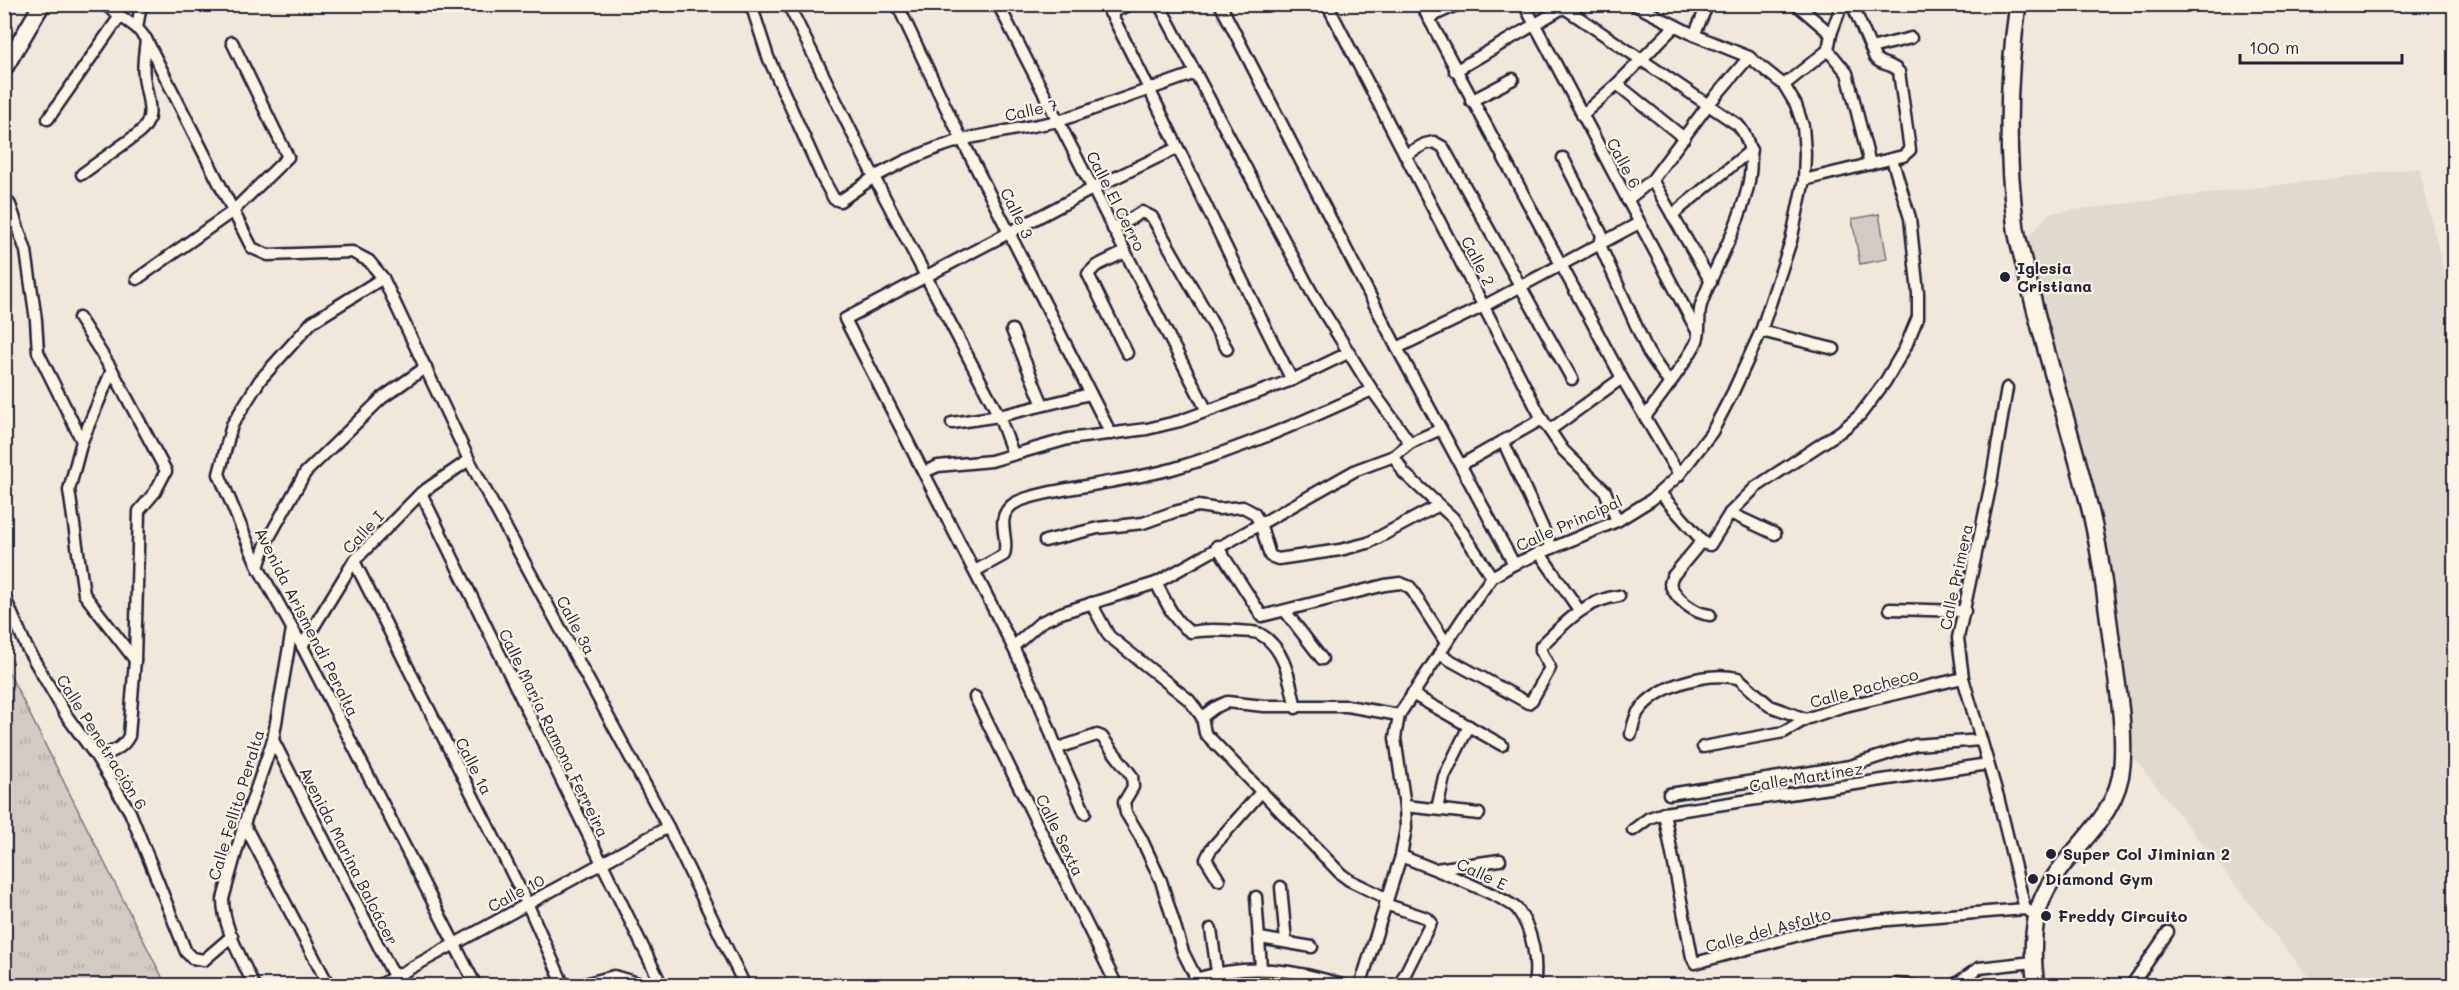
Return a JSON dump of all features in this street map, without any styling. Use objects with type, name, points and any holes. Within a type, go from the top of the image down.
[{"type":"main road","points":[[6,63],[42,4]]},
{"type":"main road","points":[[2018,4],[2013,38],[2008,114],[2016,230],[2036,316],[2089,502],[2107,610],[2122,724],[2122,767],[2112,801],[2104,818],[2052,881],[2031,911],[2036,986]]},
{"type":"street","name":"Calle 3a","points":[[104,4],[137,28],[146,39],[252,248],[268,255],[352,252],[369,261],[383,278],[469,460],[668,827],[746,986]]},
{"type":"street","points":[[137,28],[141,4]]},
{"type":"street","name":"Calle 7","points":[[751,4],[768,57],[822,179],[834,199],[840,201],[874,177],[905,161],[964,139],[1059,121],[1151,91],[1196,73]]},
{"type":"street","points":[[788,4],[874,177],[999,416],[1012,454]]},
{"type":"street","name":"Calle 3","points":[[897,4],[1111,434]]},
{"type":"street","name":"Calle El Cerro","points":[[998,4],[1207,411]]},
{"type":"street","points":[[1131,4],[1108,9],[1151,91],[1292,380]]},
{"type":"street","points":[[1159,4],[1307,284],[1348,353],[1410,443]]},
{"type":"street","points":[[1220,4],[1397,348],[1514,564]]},
{"type":"street","name":"Calle 2","points":[[1327,4],[1542,419],[1563,450],[1605,491],[1617,521]]},
{"type":"street","points":[[1421,4],[1471,101],[1622,378],[1679,475]]},
{"type":"street","points":[[1428,18],[1459,4]]},
{"type":"street","name":"Calle 6","points":[[1524,4],[1698,334]]},
{"type":"street","name":"Calle Principal","points":[[1360,986],[1401,856],[1406,828],[1395,738],[1399,715],[1446,642],[1492,577],[1539,552],[1617,521],[1642,506],[1679,475],[1712,432],[1761,331],[1791,241],[1804,180],[1803,126],[1796,105],[1784,85],[1749,57],[1674,26],[1633,4]]},
{"type":"street","points":[[1694,35],[1708,4]]},
{"type":"street","points":[[1796,4],[1831,34]]},
{"type":"street","points":[[1784,85],[1828,50],[1842,4]]},
{"type":"street","points":[[1804,180],[1906,155],[1911,147],[1899,72],[1892,66],[1877,61],[1852,4]]},
{"type":"street","points":[[1455,71],[1561,9],[1566,9],[1738,124],[1745,133],[1751,150],[1747,188],[1735,226],[1700,307],[1696,344],[1645,417]]},
{"type":"street","points":[[48,119],[120,16]]},
{"type":"street","points":[[1582,115],[1617,84],[1674,26]]},
{"type":"street","points":[[1871,48],[1911,38]]},
{"type":"street","points":[[82,174],[145,128],[150,113],[143,74],[146,39]]},
{"type":"street","points":[[137,279],[233,211],[288,157],[232,42]]},
{"type":"street","points":[[1828,50],[1847,73],[1870,164]]},
{"type":"street","points":[[1627,200],[1652,180],[1708,105],[1749,57]]},
{"type":"street","points":[[1471,101],[1513,79]]},
{"type":"street","points":[[1617,84],[1684,138]]},
{"type":"street","points":[[1406,155],[1425,144],[1434,142],[1443,147],[1572,380]]},
{"type":"street","points":[[1085,813],[1013,647],[845,319],[1092,189],[1177,148]]},
{"type":"street","points":[[1672,215],[1751,150]]},
{"type":"street","points":[[1563,158],[1602,235],[1600,245],[1648,352],[1670,384]]},
{"type":"street","points":[[1659,493],[1706,546],[1712,543],[1730,513],[1756,487],[1860,415],[1885,382],[1913,332],[1918,316],[1918,293],[1910,218],[1892,159]]},
{"type":"street","points":[[1652,180],[1711,282]]},
{"type":"street","points":[[4,196],[14,215],[26,251],[38,352],[82,441]]},
{"type":"street","points":[[1113,229],[1142,212],[1152,216],[1227,349]]},
{"type":"street","points":[[1397,348],[1484,306],[1639,223]]},
{"type":"street","points":[[1125,252],[1096,266],[1088,274],[1127,353]]},
{"type":"street","name":"Avenida Arismendi Peralta","points":[[383,278],[312,322],[260,380],[232,425],[219,474],[258,567],[302,646],[476,986]]},
{"type":"street","points":[[79,318],[112,370],[166,471],[155,492],[139,511],[135,660],[129,736],[126,742],[116,750],[96,756]]},
{"type":"street","points":[[1012,330],[1043,405]]},
{"type":"street","points":[[1761,331],[1834,350]]},
{"type":"street","points":[[924,472],[938,466],[976,464],[1068,439],[1147,429],[1207,411],[1292,380],[1348,353]]},
{"type":"street","points":[[258,567],[267,541],[305,473],[382,398],[426,367]]},
{"type":"street","points":[[112,370],[82,441],[69,489],[84,594],[135,660]]},
{"type":"street","points":[[1550,430],[1622,378]]},
{"type":"street","name":"Calle Primera","points":[[2007,388],[1991,483],[1958,638],[1963,678],[2031,911]]},
{"type":"street","points":[[975,571],[1004,555],[1007,546],[1002,521],[1006,511],[1015,502],[1172,469],[1272,434],[1372,390]]},
{"type":"street","points":[[952,423],[999,416],[1090,394]]},
{"type":"street","points":[[1461,465],[1542,419]]},
{"type":"street","points":[[1013,647],[1041,622],[1091,603],[1156,583],[1217,546],[1307,499],[1356,470],[1394,456],[1410,443],[1441,429]]},
{"type":"street","points":[[1503,441],[1551,548]]},
{"type":"street","points":[[1394,456],[1404,473],[1453,518],[1468,537],[1492,577]]},
{"type":"street","name":"Calle I","points":[[302,646],[354,561],[421,493],[469,460]]},
{"type":"street","name":"Calle María Ramona Ferreira","points":[[421,493],[662,986]]},
{"type":"street","points":[[1045,541],[1098,528],[1143,523],[1198,506],[1218,509],[1243,507],[1254,513],[1260,523],[1270,556],[1278,559],[1340,550],[1368,543],[1439,506]]},
{"type":"street","points":[[1730,513],[1775,534]]},
{"type":"street","points":[[1702,541],[1672,577],[1670,584],[1672,589],[1696,612],[1710,615]]},
{"type":"street","points":[[1217,546],[1262,616],[1259,633]]},
{"type":"street","points":[[1539,552],[1579,610]]},
{"type":"street","name":"Calle 1a","points":[[354,561],[527,903],[564,986]]},
{"type":"street","points":[[1156,583],[1176,618],[1184,628],[1191,632],[1206,629],[1259,633],[1279,654],[1288,670],[1296,708]]},
{"type":"street","points":[[1262,616],[1385,585],[1400,584],[1410,587],[1446,642]]},
{"type":"street","name":"Calle Penetración 6","points":[[4,596],[27,648],[66,715],[96,756],[130,812],[186,952],[198,961],[204,960],[232,936]]},
{"type":"street","points":[[1439,654],[1528,703],[1550,668],[1541,651],[1541,646],[1579,610],[1607,598],[1619,596]]},
{"type":"street","points":[[1091,603],[1109,636],[1189,700],[1202,717],[1206,733],[1341,874],[1386,901],[1427,918],[1431,922],[1399,986]]},
{"type":"street","points":[[1890,609],[1965,611]]},
{"type":"street","points":[[1285,611],[1322,659]]},
{"type":"street","name":"Calle Fellito Peralta","points":[[254,986],[232,936],[223,908],[223,899],[244,824],[273,741],[292,628]]},
{"type":"street","name":"Calle Pacheco","points":[[1631,734],[1634,720],[1650,700],[1680,684],[1699,679],[1738,678],[1770,706],[1806,718],[1841,707],[1963,678]]},
{"type":"street","points":[[1412,694],[1502,745]]},
{"type":"street","name":"Calle Sexta","points":[[975,697],[1117,986]]},
{"type":"street","points":[[1202,717],[1227,702],[1296,708],[1347,706],[1399,715]]},
{"type":"street","points":[[1703,747],[1784,732],[1806,718]]},
{"type":"street","points":[[1437,809],[1444,777],[1469,726]]},
{"type":"street","points":[[1058,748],[1097,735],[1102,738],[1132,776],[1133,787],[1124,802],[1126,813],[1142,838],[1161,881],[1183,952],[1197,978],[1217,972],[1262,968],[1297,972],[1345,986]]},
{"type":"street","points":[[1669,794],[1850,766],[1915,745],[1981,740]]},
{"type":"street","name":"Avenida Marina Balcácer","points":[[273,741],[397,981]]},
{"type":"street","name":"Calle Martínez","points":[[1633,830],[1649,818],[1664,813],[1988,764]]},
{"type":"street","points":[[1219,880],[1206,859],[1211,849],[1262,791]]},
{"type":"street","points":[[1405,806],[1479,814]]},
{"type":"street","name":"Calle del Asfalto","points":[[1664,813],[1695,963],[1821,929],[1876,921],[2031,911]]},
{"type":"street","points":[[244,824],[329,986]]},
{"type":"street","name":"Calle 10","points":[[378,986],[397,981],[454,944],[668,827]]},
{"type":"street","name":"Calle E","points":[[1401,856],[1436,869],[1517,909],[1531,940],[1536,964],[1534,986]]},
{"type":"street","points":[[1436,869],[1500,860]]},
{"type":"street","points":[[1281,887],[1286,942]]},
{"type":"street","points":[[1256,897],[1262,968]]},
{"type":"street","points":[[1211,928],[1217,972]]},
{"type":"street","points":[[2131,986],[2168,932]]},
{"type":"street","points":[[1260,938],[1312,947]]},
{"type":"street","points":[[1953,986],[1979,968],[2033,962]]},
{"type":"street","points":[[577,986],[614,976],[648,986]]},
{"type":"street","points":[[1894,984],[1913,986]]},
{"type":"shaded area","points":[[2419,168],[2454,315],[2454,985],[2315,985],[2133,757],[2102,515],[2023,245],[2049,213]]},
{"type":"green space","points":[[1879,214],[1887,259],[1860,264],[1852,219]]},
{"type":"green space","points":[[5,665],[166,985],[5,985]]},
{"type":"place","name":"Iglesia Cristiana","points":[[2005,277]]},
{"type":"place","name":"Super Col Jiminian 2","points":[[2051,854]]},
{"type":"place","name":"Diamond Gym","points":[[2033,879]]},
{"type":"place","name":"Freddy Circuito","points":[[2046,916]]}]
